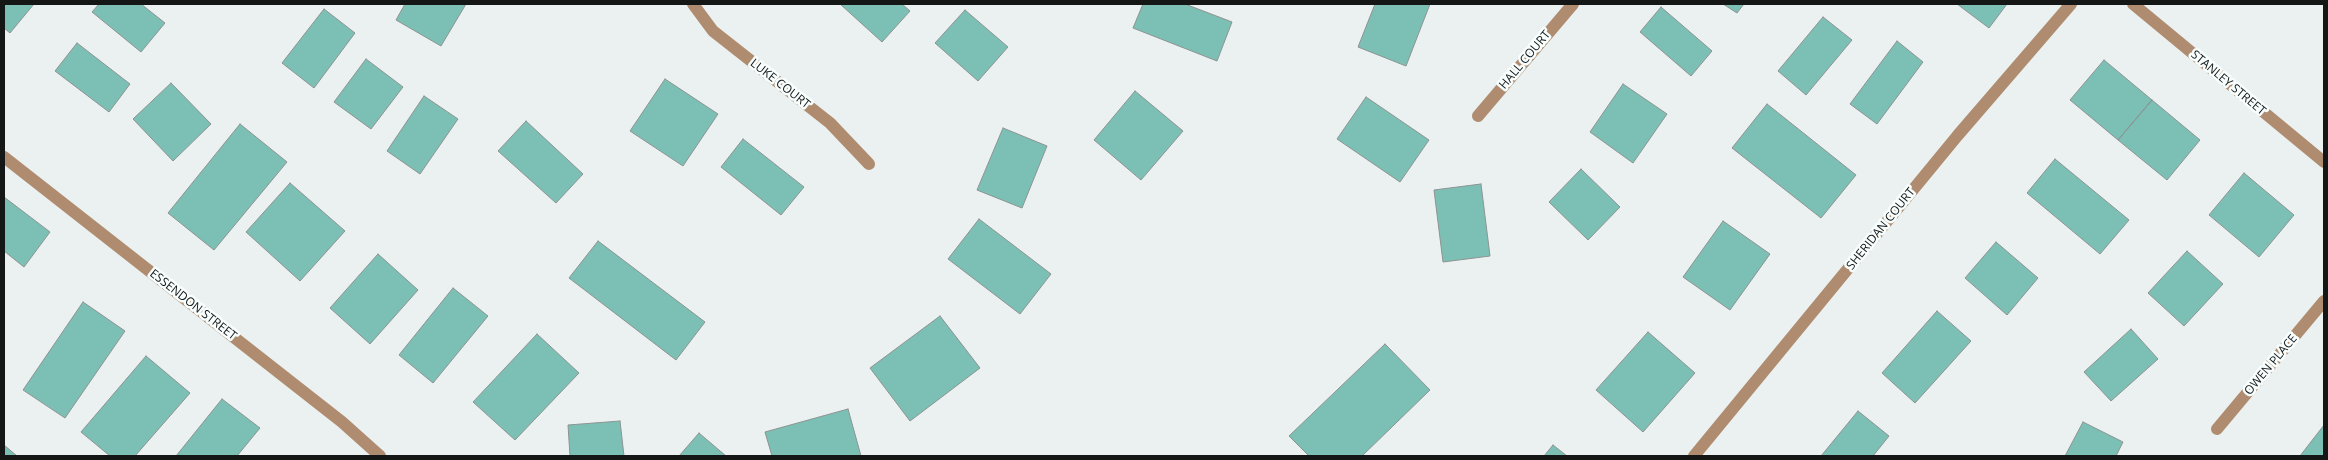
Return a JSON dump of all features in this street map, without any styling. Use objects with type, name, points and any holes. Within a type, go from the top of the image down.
[{"type":"street","name":"LUKE COURT","points":[[693,4],[713,31],[830,123],[869,164]]},
{"type":"street","name":"HALL COURT","points":[[1478,116],[1573,4]]},
{"type":"street","name":"SHERIDAN COURT","points":[[1694,456],[1958,135],[2071,4]]},
{"type":"street","name":"STANLEY STREET","points":[[2133,4],[2324,162]]},
{"type":"street","name":"ESSENDON STREET","points":[[4,157],[342,422],[380,456]]},
{"type":"street","name":"OWEN PLACE","points":[[2217,428],[2324,301]]},
{"type":"building","points":[[4,4],[34,4],[10,33],[4,28]]},
{"type":"building","points":[[99,4],[141,4],[165,23],[141,52],[92,12]]},
{"type":"building","points":[[405,4],[466,4],[441,46],[396,20]]},
{"type":"building","points":[[840,4],[902,4],[910,11],[882,42]]},
{"type":"building","points":[[1143,4],[1185,4],[1232,22],[1217,61],[1133,28]]},
{"type":"building","points":[[1375,4],[1430,4],[1406,66],[1358,47]]},
{"type":"building","points":[[1723,4],[1744,4],[1737,13]]},
{"type":"building","points":[[1957,4],[2007,4],[1989,28]]},
{"type":"building","points":[[1661,7],[1712,51],[1691,76],[1640,32]]},
{"type":"building","points":[[324,9],[355,33],[314,88],[282,63]]},
{"type":"building","points":[[965,10],[1008,47],[978,81],[935,43]]},
{"type":"building","points":[[1823,17],[1852,40],[1806,95],[1778,71]]},
{"type":"building","points":[[1897,41],[1923,62],[1877,124],[1850,104]]},
{"type":"building","points":[[77,43],[130,84],[109,112],[55,71]]},
{"type":"building","points":[[366,59],[403,87],[371,129],[334,102]]},
{"type":"building","points":[[2104,60],[2152,100],[2118,140],[2070,100]]},
{"type":"building","points":[[665,79],[718,114],[683,166],[630,131]]},
{"type":"building","points":[[171,83],[211,124],[173,161],[133,119]]},
{"type":"building","points":[[1623,84],[1667,114],[1633,163],[1590,132]]},
{"type":"building","points":[[1135,91],[1183,131],[1141,180],[1094,140]]},
{"type":"building","points":[[424,96],[458,119],[420,174],[387,151]]},
{"type":"building","points":[[1366,97],[1429,140],[1400,182],[1337,139]]},
{"type":"building","points":[[2152,100],[2200,140],[2167,180],[2118,140]]},
{"type":"building","points":[[1767,104],[1856,175],[1821,218],[1732,148]]},
{"type":"building","points":[[526,121],[583,174],[556,203],[498,151]]},
{"type":"building","points":[[240,124],[287,162],[214,250],[168,213]]},
{"type":"building","points":[[1003,128],[1047,146],[1022,208],[977,190]]},
{"type":"building","points":[[743,139],[804,187],[781,215],[721,167]]},
{"type":"building","points":[[2055,159],[2129,220],[2100,254],[2027,193]]},
{"type":"building","points":[[1581,169],[1620,207],[1588,240],[1549,202]]},
{"type":"building","points":[[2244,173],[2294,215],[2259,257],[2209,215]]},
{"type":"building","points":[[290,183],[345,231],[300,281],[246,232]]},
{"type":"building","points":[[1481,184],[1490,256],[1443,262],[1434,190]]},
{"type":"building","points":[[4,197],[50,232],[24,267],[4,251]]},
{"type":"building","points":[[979,219],[1051,274],[1020,314],[948,259]]},
{"type":"building","points":[[1723,221],[1770,254],[1730,310],[1683,277]]},
{"type":"building","points":[[598,241],[705,322],[676,360],[569,278]]},
{"type":"building","points":[[1996,242],[2038,278],[2007,315],[1965,278]]},
{"type":"building","points":[[2187,251],[2223,284],[2184,326],[2148,293]]},
{"type":"building","points":[[378,254],[418,290],[370,344],[330,308]]},
{"type":"building","points":[[453,288],[488,316],[433,383],[399,355]]},
{"type":"building","points":[[83,302],[125,331],[65,418],[23,390]]},
{"type":"building","points":[[1937,311],[1971,341],[1915,403],[1882,373]]},
{"type":"building","points":[[940,316],[980,368],[910,421],[870,368]]},
{"type":"building","points":[[2131,329],[2158,359],[2111,401],[2084,372]]},
{"type":"building","points":[[1648,332],[1695,373],[1643,432],[1596,390]]},
{"type":"building","points":[[537,334],[579,373],[515,440],[473,402]]},
{"type":"building","points":[[1385,344],[1430,390],[1362,456],[1309,456],[1289,436]]},
{"type":"building","points":[[146,356],[190,393],[135,456],[110,456],[81,432]]},
{"type":"building","points":[[222,399],[260,428],[237,456],[176,456]]},
{"type":"building","points":[[848,409],[861,456],[772,456],[765,432]]},
{"type":"building","points":[[1858,411],[1889,436],[1873,456],[1821,456]]},
{"type":"building","points":[[620,421],[624,456],[570,456],[568,425]]},
{"type":"building","points":[[2083,422],[2123,442],[2116,456],[2065,456]]},
{"type":"building","points":[[2324,425],[2324,456],[2300,456]]},
{"type":"building","points":[[699,433],[726,456],[679,456]]},
{"type":"building","points":[[4,445],[17,456],[4,456]]},
{"type":"building","points":[[1553,445],[1567,456],[1544,456]]}]
